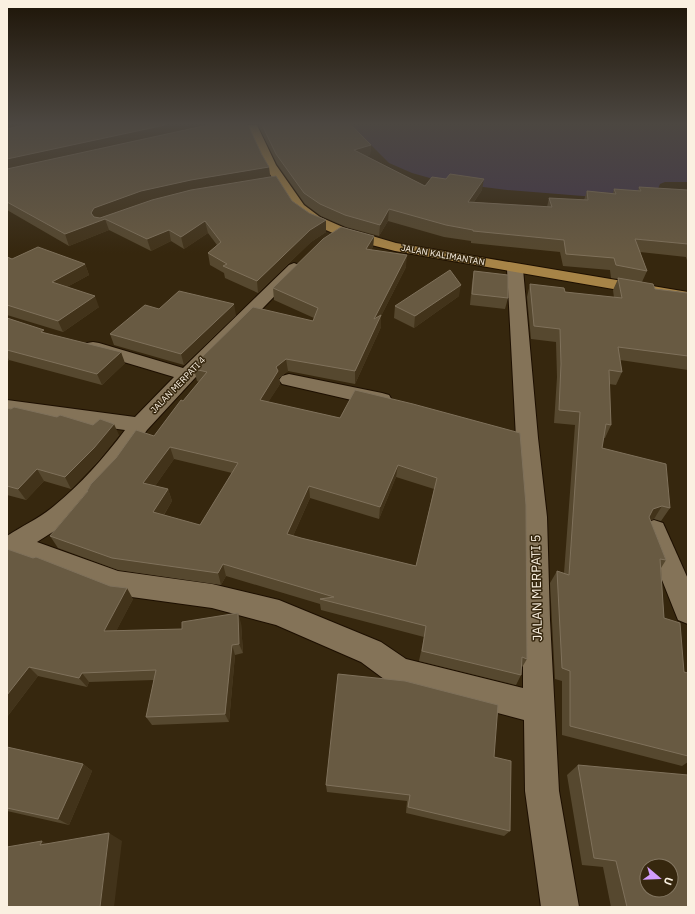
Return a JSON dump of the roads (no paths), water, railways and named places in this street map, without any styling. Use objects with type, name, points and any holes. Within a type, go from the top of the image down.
[{"type":"main road","name":"JALAN KALIMANTAN","points":[[272,168],[299,208],[315,220],[353,236],[395,247],[515,269],[688,297]]},
{"type":"street","points":[[266,184],[280,181]]},
{"type":"street","points":[[323,242],[340,231]]},
{"type":"street","name":"JALAN MERPATI 4","points":[[9,548],[61,514],[112,463],[140,425],[187,375],[308,254]]},
{"type":"street","name":"JALAN MERPATI 5","points":[[515,269],[519,436],[535,517],[542,791],[560,907]]},
{"type":"street","points":[[74,342],[132,357],[187,375]]},
{"type":"street","points":[[289,380],[347,391],[399,405]]},
{"type":"street","points":[[7,407],[140,425]]},
{"type":"street","points":[[654,530],[688,611]]},
{"type":"street","points":[[9,548],[48,556],[117,583],[173,589],[212,596],[279,613],[370,652],[399,672],[539,708]]}]
